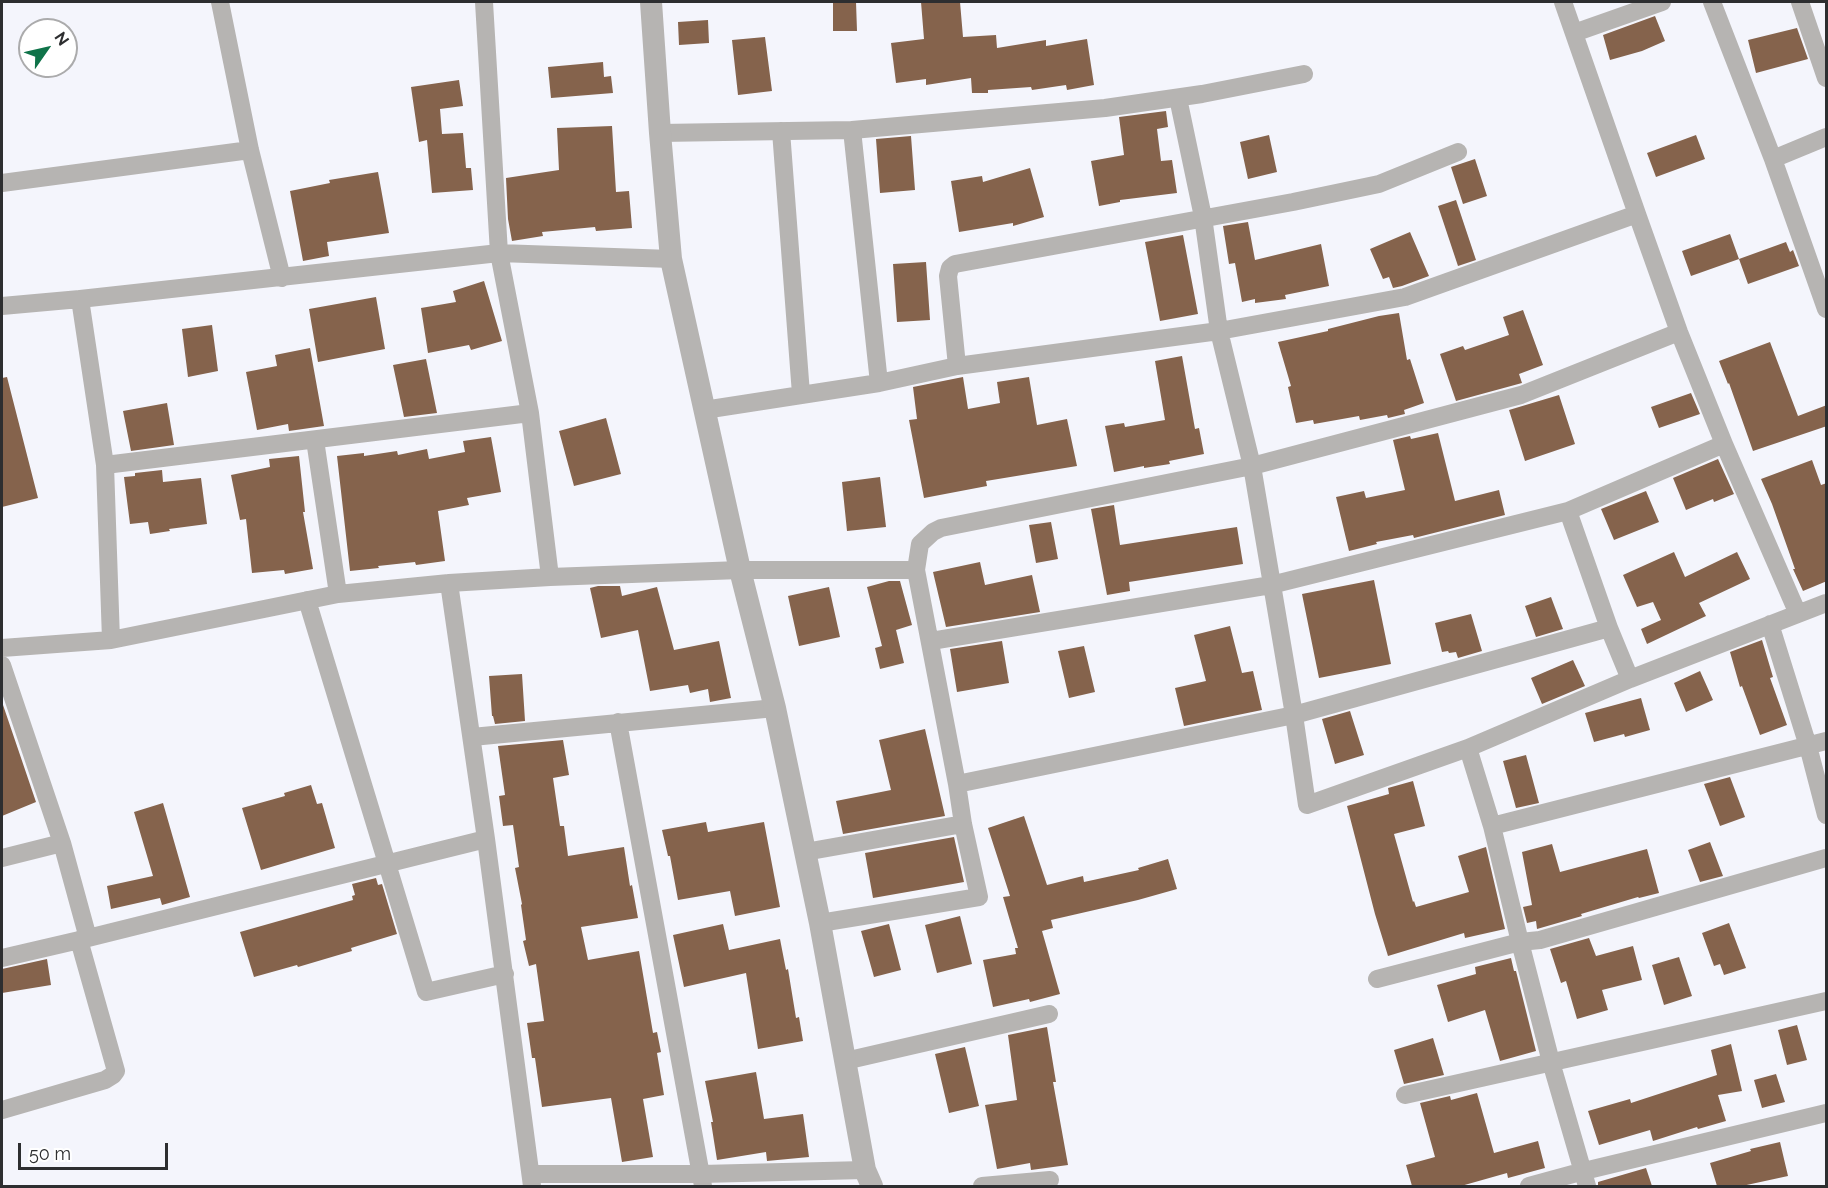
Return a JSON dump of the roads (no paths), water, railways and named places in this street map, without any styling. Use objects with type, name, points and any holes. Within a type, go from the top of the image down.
[{"type":"street","points":[[220,2],[250,150],[282,278]]},
{"type":"street","points":[[484,2],[499,253],[530,413],[550,577]]},
{"type":"street","points":[[449,583],[532,1180],[868,1178],[820,922],[776,708],[740,570],[671,259],[651,2]]},
{"type":"street","points":[[1563,2],[1679,332],[1724,444],[1798,614]]},
{"type":"street","points":[[1574,33],[1662,2]]},
{"type":"street","points":[[1712,2],[1823,286],[1827,309]]},
{"type":"street","points":[[1800,2],[1827,78]]},
{"type":"street","points":[[660,133],[852,130],[1105,108],[1178,98],[1304,74]]},
{"type":"street","points":[[1178,98],[1203,217],[1219,331],[1252,466],[1307,805],[1468,748],[1630,679],[1827,603]]},
{"type":"street","points":[[852,130],[879,383]]},
{"type":"street","points":[[781,131],[801,394]]},
{"type":"street","points":[[1773,159],[1827,137]]},
{"type":"street","points":[[2,183],[250,150]]},
{"type":"street","points":[[957,366],[948,276],[950,268],[955,264],[1293,202],[1379,183],[1458,152]]},
{"type":"street","points":[[704,410],[879,383],[957,366],[1219,331],[1405,297],[1637,214]]},
{"type":"street","points":[[2,306],[282,278],[499,253],[671,259]]},
{"type":"street","points":[[80,299],[105,465],[111,640]]},
{"type":"street","points":[[820,922],[979,897],[963,824],[931,641],[916,570],[920,544],[933,532],[941,528],[1252,466],[1521,395],[1679,332]]},
{"type":"street","points":[[105,465],[530,413]]},
{"type":"street","points":[[315,440],[338,594]]},
{"type":"street","points":[[931,641],[1271,585],[1568,511],[1724,444]]},
{"type":"street","points":[[1568,511],[1609,628],[1630,679]]},
{"type":"street","points":[[2,648],[111,640],[338,594],[449,583],[740,570],[916,570]]},
{"type":"street","points":[[307,600],[426,992],[505,974]]},
{"type":"street","points":[[1770,624],[1827,815]]},
{"type":"street","points":[[957,784],[1294,715],[1609,628]]},
{"type":"street","points":[[2,665],[62,843],[116,1071],[105,1080],[2,1110]]},
{"type":"street","points":[[471,737],[776,708]]},
{"type":"street","points":[[618,722],[702,1180]]},
{"type":"street","points":[[1492,826],[1827,741]]},
{"type":"street","points":[[1468,748],[1492,826],[1551,1062],[1586,1179]]},
{"type":"street","points":[[805,852],[963,824]]},
{"type":"street","points":[[2,958],[486,838]]},
{"type":"street","points":[[2,858],[62,843]]},
{"type":"street","points":[[1377,979],[1520,942],[1540,940],[1827,858]]},
{"type":"street","points":[[1405,1095],[1827,1001]]},
{"type":"street","points":[[845,1061],[1049,1014]]},
{"type":"street","points":[[1529,1186],[1586,1179],[1827,1113]]},
{"type":"street","points":[[982,1186],[1050,1180]]}]
